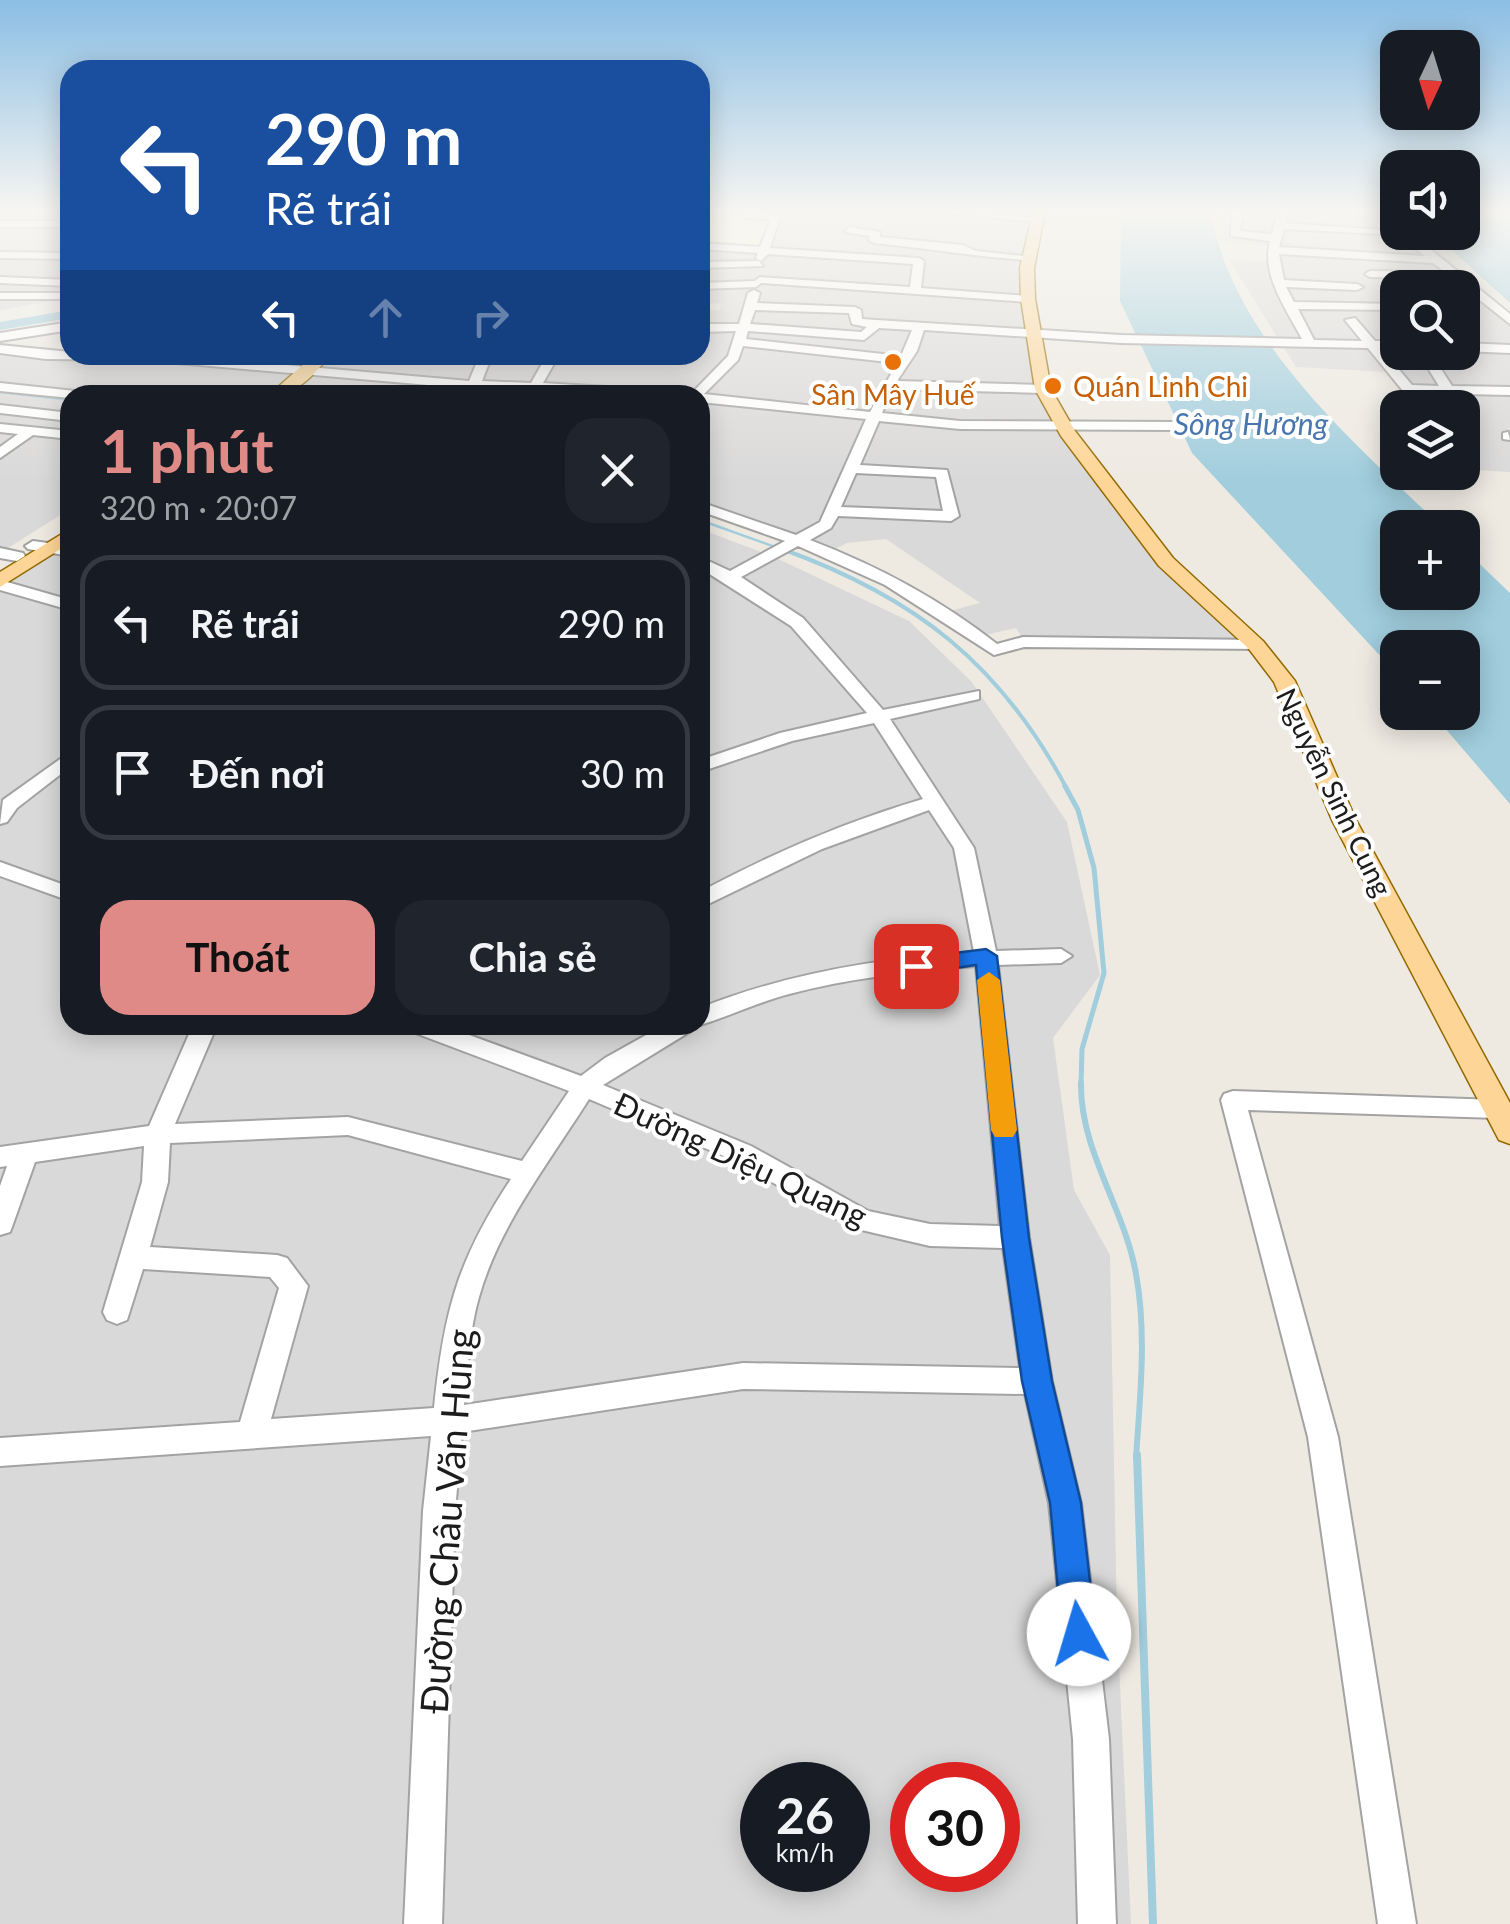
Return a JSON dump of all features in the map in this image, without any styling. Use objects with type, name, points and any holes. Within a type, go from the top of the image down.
[{"type":"main road","name":"Nguyễn Sinh Cung","points":[[1028,302],[1043,388],[1064,428],[1166,562],[1256,645],[1300,711],[1344,820],[1510,1132]]},
{"type":"main road","points":[[286,385],[300,365]]},
{"type":"main road","points":[[275,385],[308,365]]},
{"type":"main road","points":[[0,583],[60,529]]},
{"type":"main road","points":[[29,553],[60,539]]},
{"type":"street","points":[[0,308],[34,302]]},
{"type":"street","points":[[709,385],[734,358],[753,302]]},
{"type":"street","points":[[1286,302],[1310,344]]},
{"type":"street","points":[[1485,302],[1510,320]]},
{"type":"street","points":[[1287,305],[1380,308]]},
{"type":"street","points":[[752,306],[855,310],[856,322],[1034,334],[1380,346]]},
{"type":"street","points":[[1351,320],[1409,390],[1510,392]]},
{"type":"street","points":[[710,328],[864,336],[876,324]]},
{"type":"street","points":[[730,578],[816,534],[835,511],[888,384],[911,351],[919,326]]},
{"type":"street","points":[[0,338],[60,328]]},
{"type":"street","points":[[739,342],[902,360]]},
{"type":"street","points":[[1480,347],[1510,348]]},
{"type":"street","points":[[0,349],[60,355]]},
{"type":"street","points":[[236,365],[424,385]]},
{"type":"street","points":[[1436,370],[1448,389]]},
{"type":"street","points":[[888,384],[1043,388]]},
{"type":"street","points":[[0,387],[60,393]]},
{"type":"street","points":[[710,398],[876,418],[1064,428],[1176,426]]},
{"type":"street","points":[[0,410],[60,416]]},
{"type":"street","points":[[0,454],[53,415]]},
{"type":"street","points":[[0,428],[60,433]]},
{"type":"street","points":[[835,511],[951,516],[942,474],[853,469]]},
{"type":"street","points":[[710,511],[791,547],[891,579],[945,610],[994,650],[1023,642],[1256,645]]},
{"type":"street","points":[[710,567],[797,622],[878,715],[964,848],[986,956],[1016,1238],[1037,1381],[1066,1503],[1092,1740],[1097,1924]]},
{"type":"street","points":[[0,583],[60,598]]},
{"type":"street","points":[[710,763],[787,737],[973,696]]},
{"type":"street","points":[[3,809],[60,766]]},
{"type":"street","points":[[710,896],[786,855],[890,814],[935,802]]},
{"type":"street","points":[[0,870],[60,891]]},
{"type":"street","points":[[710,1013],[801,985],[986,956],[1061,956]]},
{"type":"street","points":[[117,1312],[154,1182],[158,1134],[201,1035]]},
{"type":"street","name":"Đường Diệu Quang","points":[[445,1035],[584,1087],[742,1153],[862,1220],[930,1235],[1016,1238]]},
{"type":"street","name":"Đường Châu Văn Hùng","points":[[423,1924],[438,1512],[464,1299],[478,1260],[584,1087],[658,1035]]},
{"type":"street","points":[[1397,1924],[1322,1437],[1233,1100],[1497,1109]]},
{"type":"street","points":[[0,1224],[12,1156],[158,1134],[348,1126],[528,1173]]},
{"type":"street","points":[[134,1258],[277,1266],[294,1286],[251,1437]]},
{"type":"street","points":[[0,1452],[448,1421],[743,1376],[1037,1381]]},
{"type":"shaded area","points":[[0,302],[48,302],[0,310]]},
{"type":"shaded area","points":[[710,302],[1028,302],[1031,373],[1050,415],[1176,569],[1260,647],[1026,644],[1016,628],[981,636],[950,611],[980,603],[886,539],[847,543],[827,553],[710,512],[710,385],[60,385],[60,515],[0,553],[0,352],[60,353],[60,365],[213,365],[303,375],[316,365],[710,365],[710,310],[720,310],[721,304]]},
{"type":"shaded area","points":[[1255,302],[1380,302],[1380,370],[1480,370],[1480,302],[1495,302],[1510,317],[1510,472],[1480,470],[1480,390],[1402,390],[1388,372],[1296,367]]},
{"type":"shaded area","points":[[710,533],[772,556],[909,621],[971,681],[1067,822],[1100,975],[1053,1038],[1074,1190],[1110,1255],[1117,1621],[1131,1924],[0,1924],[0,584],[60,545],[60,1035],[710,1035]]},
{"type":"water","name":"Sông Hương","points":[[1120,302],[1243,302],[1301,385],[1380,468],[1380,490],[1403,490],[1424,510],[1380,510],[1380,610],[1480,610],[1480,564],[1510,593],[1510,804],[1447,730],[1480,730],[1480,630],[1380,630],[1380,656],[1192,453]]},
{"type":"waterway","points":[[0,326],[60,316]]},
{"type":"waterway","points":[[0,392],[60,399]]},
{"type":"waterway","points":[[710,524],[789,552]]},
{"type":"waterway","points":[[782,549],[873,589],[949,640],[1013,705],[1067,789]]},
{"type":"waterway","points":[[1065,786],[1078,810],[1094,868],[1104,973],[1082,1049],[1081,1084]]},
{"type":"waterway","points":[[1081,1084],[1088,1132],[1123,1226],[1136,1274],[1142,1366],[1136,1458]]},
{"type":"waterway","points":[[1137,1455],[1153,1924]]},
{"type":"slow traffic","points":[[989,980],[1004,1130]]},
{"type":"place","name":"Sân Mây Huế","points":[[893,362]]},
{"type":"place","name":"Quán Linh Chi","points":[[1053,386]]},
{"type":"route","points":[[916,966],[986,956],[1016,1238],[1037,1381],[1066,1503],[1079,1634]]}]
